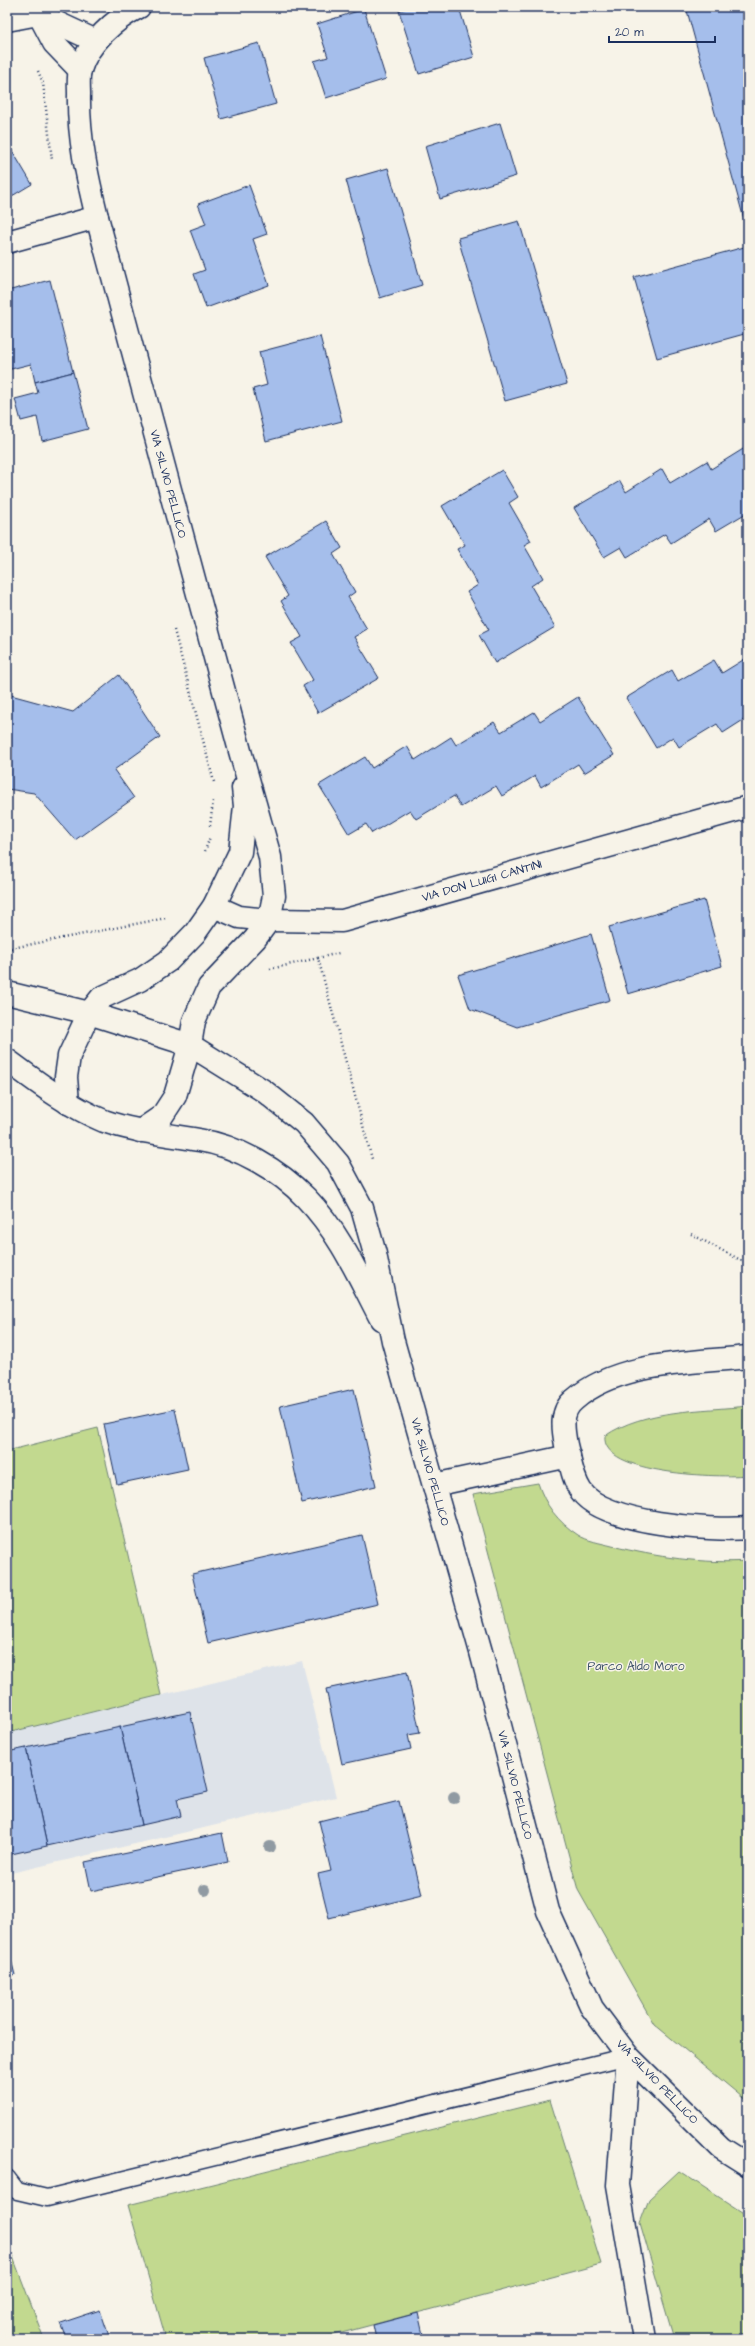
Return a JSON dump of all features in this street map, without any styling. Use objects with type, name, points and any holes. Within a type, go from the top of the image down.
[{"type":"street","points":[[36,11],[54,42],[80,70],[96,40],[122,16],[139,7]]},
{"type":"street","points":[[7,20],[36,11],[96,40]]},
{"type":"street","name":"VIA SILVIO PELLICO","points":[[80,70],[79,120],[84,160],[97,217],[240,751],[270,857],[274,896],[269,920],[255,939],[209,987],[194,1021],[190,1046],[175,1096],[162,1116],[140,1131]]},
{"type":"street","points":[[7,242],[97,217]]},
{"type":"street","name":"VIA SILVIO PELLICO","points":[[240,751],[245,806],[240,852],[214,906],[195,933],[168,961],[140,980],[101,998],[89,1013],[69,1056],[66,1077],[68,1103],[105,1121],[140,1131],[201,1140],[238,1151],[274,1173],[306,1198],[340,1241],[393,1341]]},
{"type":"street","name":"VIA DON LUIGI CANTINI","points":[[214,906],[239,917],[269,920],[342,921],[748,807]]},
{"type":"street","points":[[7,993],[89,1013]]},
{"type":"street","name":"VIA SILVIO PELLICO","points":[[89,1013],[190,1046],[264,1091],[304,1123],[338,1163],[362,1208],[375,1254],[393,1341],[481,1652],[548,1911],[592,2008],[628,2056],[721,2148],[748,2165]]},
{"type":"street","points":[[7,1060],[68,1103]]},
{"type":"street","points":[[748,1357],[639,1369],[613,1378],[588,1389],[574,1400],[565,1412],[564,1427],[573,1474],[581,1492],[598,1506],[641,1519],[695,1527],[748,1528]]},
{"type":"street","points":[[434,1486],[569,1456]]},
{"type":"street","points":[[628,2056],[618,2185],[644,2339]]},
{"type":"lane","points":[[7,2178],[17,2191],[47,2198],[628,2056]]},
{"type":"path","points":[[54,42],[33,60],[43,83],[50,153],[54,167]]},
{"type":"path","points":[[172,622],[214,783]]},
{"type":"path","points":[[204,857],[210,836],[213,798]]},
{"type":"path","points":[[691,1234],[748,1264]]},
{"type":"shaded area","points":[[302,1661],[336,1797],[7,1874],[7,1733]]},
{"type":"green space","points":[[748,1406],[748,1475],[714,1476],[690,1474],[641,1466],[622,1459],[609,1449],[605,1436],[620,1427],[655,1416]]},
{"type":"green space","points":[[98,1428],[161,1695],[7,1733],[7,1451]]},
{"type":"green space","name":"Parco Aldo Moro","points":[[538,1483],[544,1499],[558,1519],[578,1535],[594,1542],[680,1559],[731,1562],[748,1561],[748,2102],[654,2024],[578,1890],[473,1494]]},
{"type":"green space","points":[[550,2100],[601,2264],[319,2339],[166,2339],[128,2205]]},
{"type":"green space","points":[[679,2171],[748,2216],[748,2339],[674,2339],[640,2223],[649,2199]]},
{"type":"green space","points":[[7,2241],[44,2339],[7,2339]]},
{"type":"building","points":[[410,7],[459,7],[474,57],[419,74],[399,11]]},
{"type":"building","points":[[686,7],[748,7],[748,234]]},
{"type":"building","points":[[364,9],[386,79],[326,98],[314,61],[328,57],[317,24]]},
{"type":"building","points":[[259,43],[276,104],[221,119],[204,58]]},
{"type":"building","points":[[500,123],[516,176],[440,199],[425,146]]},
{"type":"building","points":[[7,142],[32,184],[7,199]]},
{"type":"building","points":[[388,168],[422,285],[380,298],[346,180]]},
{"type":"building","points":[[249,185],[267,234],[253,239],[269,285],[206,308],[194,274],[205,270],[190,230],[206,224],[198,204]]},
{"type":"building","points":[[519,221],[567,384],[505,401],[458,238]]},
{"type":"building","points":[[748,246],[748,333],[657,358],[634,277]]},
{"type":"building","points":[[50,280],[73,372],[35,382],[31,364],[7,370],[7,291]]},
{"type":"building","points":[[320,336],[342,421],[266,441],[253,389],[267,385],[259,352]]},
{"type":"building","points":[[73,372],[88,429],[42,441],[37,417],[21,421],[15,399],[38,393],[35,382]]},
{"type":"building","points":[[748,446],[748,512],[716,531],[709,519],[671,543],[665,534],[627,557],[621,547],[604,557],[574,508],[620,481],[626,492],[662,469],[670,483],[707,461],[711,469]]},
{"type":"building","points":[[502,470],[518,497],[509,503],[531,541],[524,545],[543,578],[531,586],[555,627],[495,663],[479,635],[489,630],[467,592],[478,585],[457,549],[465,545],[442,506]]},
{"type":"building","points":[[326,521],[342,548],[333,554],[355,592],[348,597],[367,629],[354,637],[379,678],[318,713],[303,686],[313,680],[291,643],[302,637],[281,601],[288,596],[265,557]]},
{"type":"building","points":[[748,657],[748,717],[723,733],[717,724],[679,747],[673,737],[656,748],[626,698],[672,670],[678,681],[714,660],[722,673]]},
{"type":"building","points":[[119,675],[160,737],[114,770],[134,798],[75,840],[34,793],[7,789],[7,694],[73,712]]},
{"type":"building","points":[[578,697],[614,755],[584,773],[578,764],[541,787],[535,776],[502,796],[496,786],[461,807],[454,796],[416,819],[410,810],[372,833],[366,824],[349,834],[319,785],[365,757],[372,768],[407,746],[415,760],[451,737],[456,745],[494,722],[501,732],[534,712],[540,721]]},
{"type":"building","points":[[704,900],[722,966],[628,994],[609,927]]},
{"type":"building","points":[[591,934],[610,1000],[517,1027],[470,1009],[458,975]]},
{"type":"building","points":[[354,1389],[376,1486],[302,1503],[280,1406]]},
{"type":"building","points":[[175,1409],[188,1469],[117,1484],[104,1424]]},
{"type":"building","points":[[362,1535],[378,1604],[208,1643],[192,1574]]},
{"type":"building","points":[[407,1672],[420,1733],[408,1735],[411,1749],[342,1764],[326,1689]]},
{"type":"building","points":[[190,1712],[208,1792],[177,1799],[181,1816],[142,1825],[120,1727]]},
{"type":"building","points":[[120,1727],[142,1825],[47,1846],[26,1748]]},
{"type":"building","points":[[26,1748],[47,1846],[7,1855],[7,1752]]},
{"type":"building","points":[[399,1801],[422,1895],[329,1918],[318,1874],[331,1871],[319,1821]]},
{"type":"building","points":[[222,1833],[228,1862],[91,1891],[85,1862]]},
{"type":"building","points":[[7,1944],[15,1975],[7,1978]]},
{"type":"building","points":[[100,2310],[110,2339],[67,2339],[61,2323]]},
{"type":"building","points":[[418,2313],[424,2339],[376,2339],[373,2325]]}]
